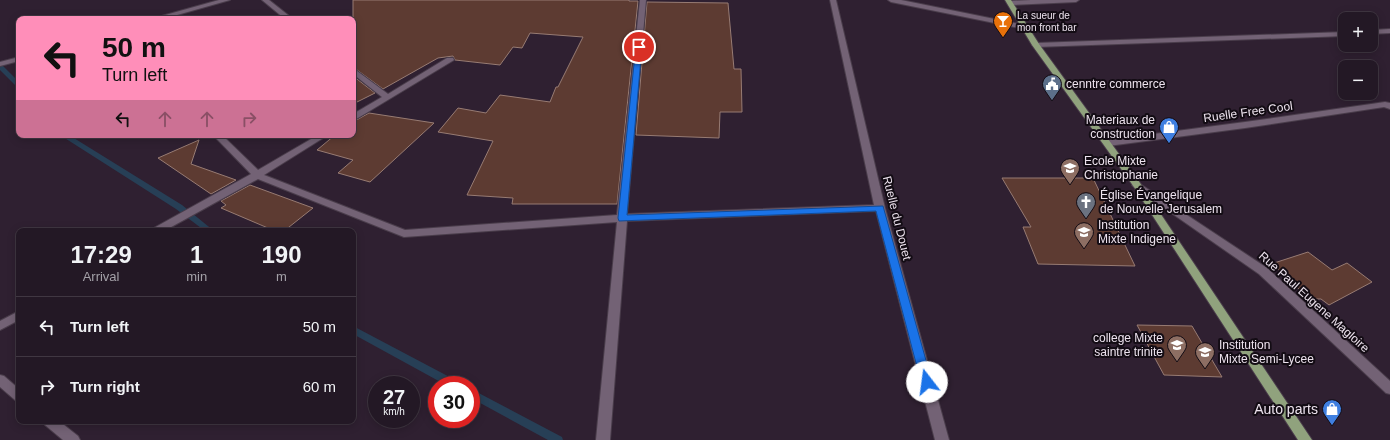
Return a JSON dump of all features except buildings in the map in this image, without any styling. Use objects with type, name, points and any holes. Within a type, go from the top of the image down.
[{"type":"main road","points":[[1009,2],[1036,45],[1137,185],[1305,440]]},
{"type":"street","points":[[167,16],[226,0]]},
{"type":"street","points":[[265,0],[285,16]]},
{"type":"street","points":[[603,440],[643,0]]},
{"type":"street","name":"Ruelle du Douet","points":[[832,0],[880,208],[942,440]]},
{"type":"street","points":[[891,0],[1024,27]]},
{"type":"street","points":[[1009,2],[1076,0]]},
{"type":"street","points":[[1378,32],[1390,31]]},
{"type":"street","points":[[1036,45],[1338,34]]},
{"type":"street","points":[[0,64],[16,60]]},
{"type":"street","points":[[356,116],[450,60]]},
{"type":"street","points":[[356,72],[387,97]]},
{"type":"street","name":"Ruelle Free Cool","points":[[1108,144],[1385,104],[1390,106]]},
{"type":"street","points":[[220,138],[257,175],[404,234],[622,218],[880,208]]},
{"type":"street","points":[[161,228],[257,175],[319,138]]},
{"type":"street","name":"Rue Paul Eugene Magloire","points":[[1137,185],[1263,271],[1388,383]]},
{"type":"street","points":[[0,326],[16,317]]},
{"type":"street","points":[[0,380],[16,393]]},
{"type":"street","points":[[54,424],[73,440]]},
{"type":"waterway","points":[[0,66],[16,83]]},
{"type":"waterway","points":[[69,138],[179,207],[206,228]]},
{"type":"waterway","points":[[356,332],[438,376]]},
{"type":"waterway","points":[[480,398],[558,440]]},
{"type":"place","name":"La sueur de mon front bar","points":[[1003,38]]},
{"type":"place","name":"cenntre commerce","points":[[1052,101]]},
{"type":"place","name":"Materiaux de construction","points":[[1169,144]]},
{"type":"place","name":"Ecole Mixte Christophanie","points":[[1070,185]]},
{"type":"place","name":"Église Évangelique de Nouvelle Jerusalem","points":[[1086,219]]},
{"type":"place","name":"Institution Mixte Indigene","points":[[1084,249]]},
{"type":"place","name":"college Mixte saintre trinite","points":[[1177,362]]},
{"type":"place","name":"Institution Mixte Semi-Lycee","points":[[1205,369]]},
{"type":"place","name":"Auto parts","points":[[1332,426]]},
{"type":"route","points":[[639,47],[622,218],[880,208],[927,382]]}]
